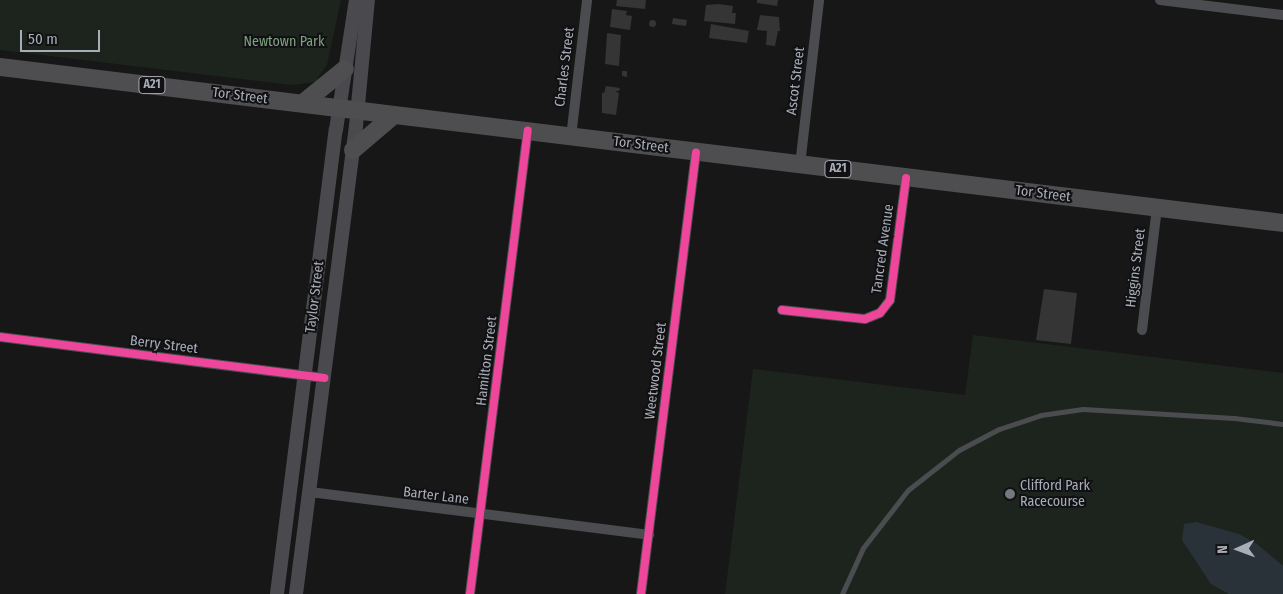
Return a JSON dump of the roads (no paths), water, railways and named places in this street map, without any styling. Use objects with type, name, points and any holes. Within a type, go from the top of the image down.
[{"type":"highway","name":"Tor Street","points":[[0,67],[1283,223]]},
{"type":"highway","points":[[303,103],[345,69]]},
{"type":"highway","points":[[352,150],[394,116]]},
{"type":"main road","name":"Taylor Street","points":[[277,594],[339,108],[356,0]]},
{"type":"main road","name":"Taylor Street","points":[[296,594],[358,111],[368,0]]},
{"type":"street","name":"Charles Street","points":[[571,137],[587,0]]},
{"type":"street","name":"Ascot Street","points":[[800,165],[819,0]]},
{"type":"street","points":[[1160,0],[1283,15]]},
{"type":"street","name":"Hamilton Street","points":[[470,594],[528,131]]},
{"type":"street","name":"Weetwood Street","points":[[641,594],[696,152]]},
{"type":"street","name":"Tancred Avenue","points":[[782,310],[864,319],[880,313],[890,300],[906,178]]},
{"type":"street","name":"Higgins Street","points":[[1142,330],[1157,208]]},
{"type":"street","name":"Berry Street","points":[[0,337],[324,378]]},
{"type":"street","name":"Barter Lane","points":[[310,492],[649,535]]},
{"type":"lane","points":[[842,594],[863,548],[908,490],[952,454],[999,429],[1041,415],[1084,409],[1234,418],[1283,424]]},
{"type":"place","name":"Clifford Park Racecourse","points":[[1010,494]]},
{"type":"park label","name":"Newtown Park","points":[[284,42]]}]
